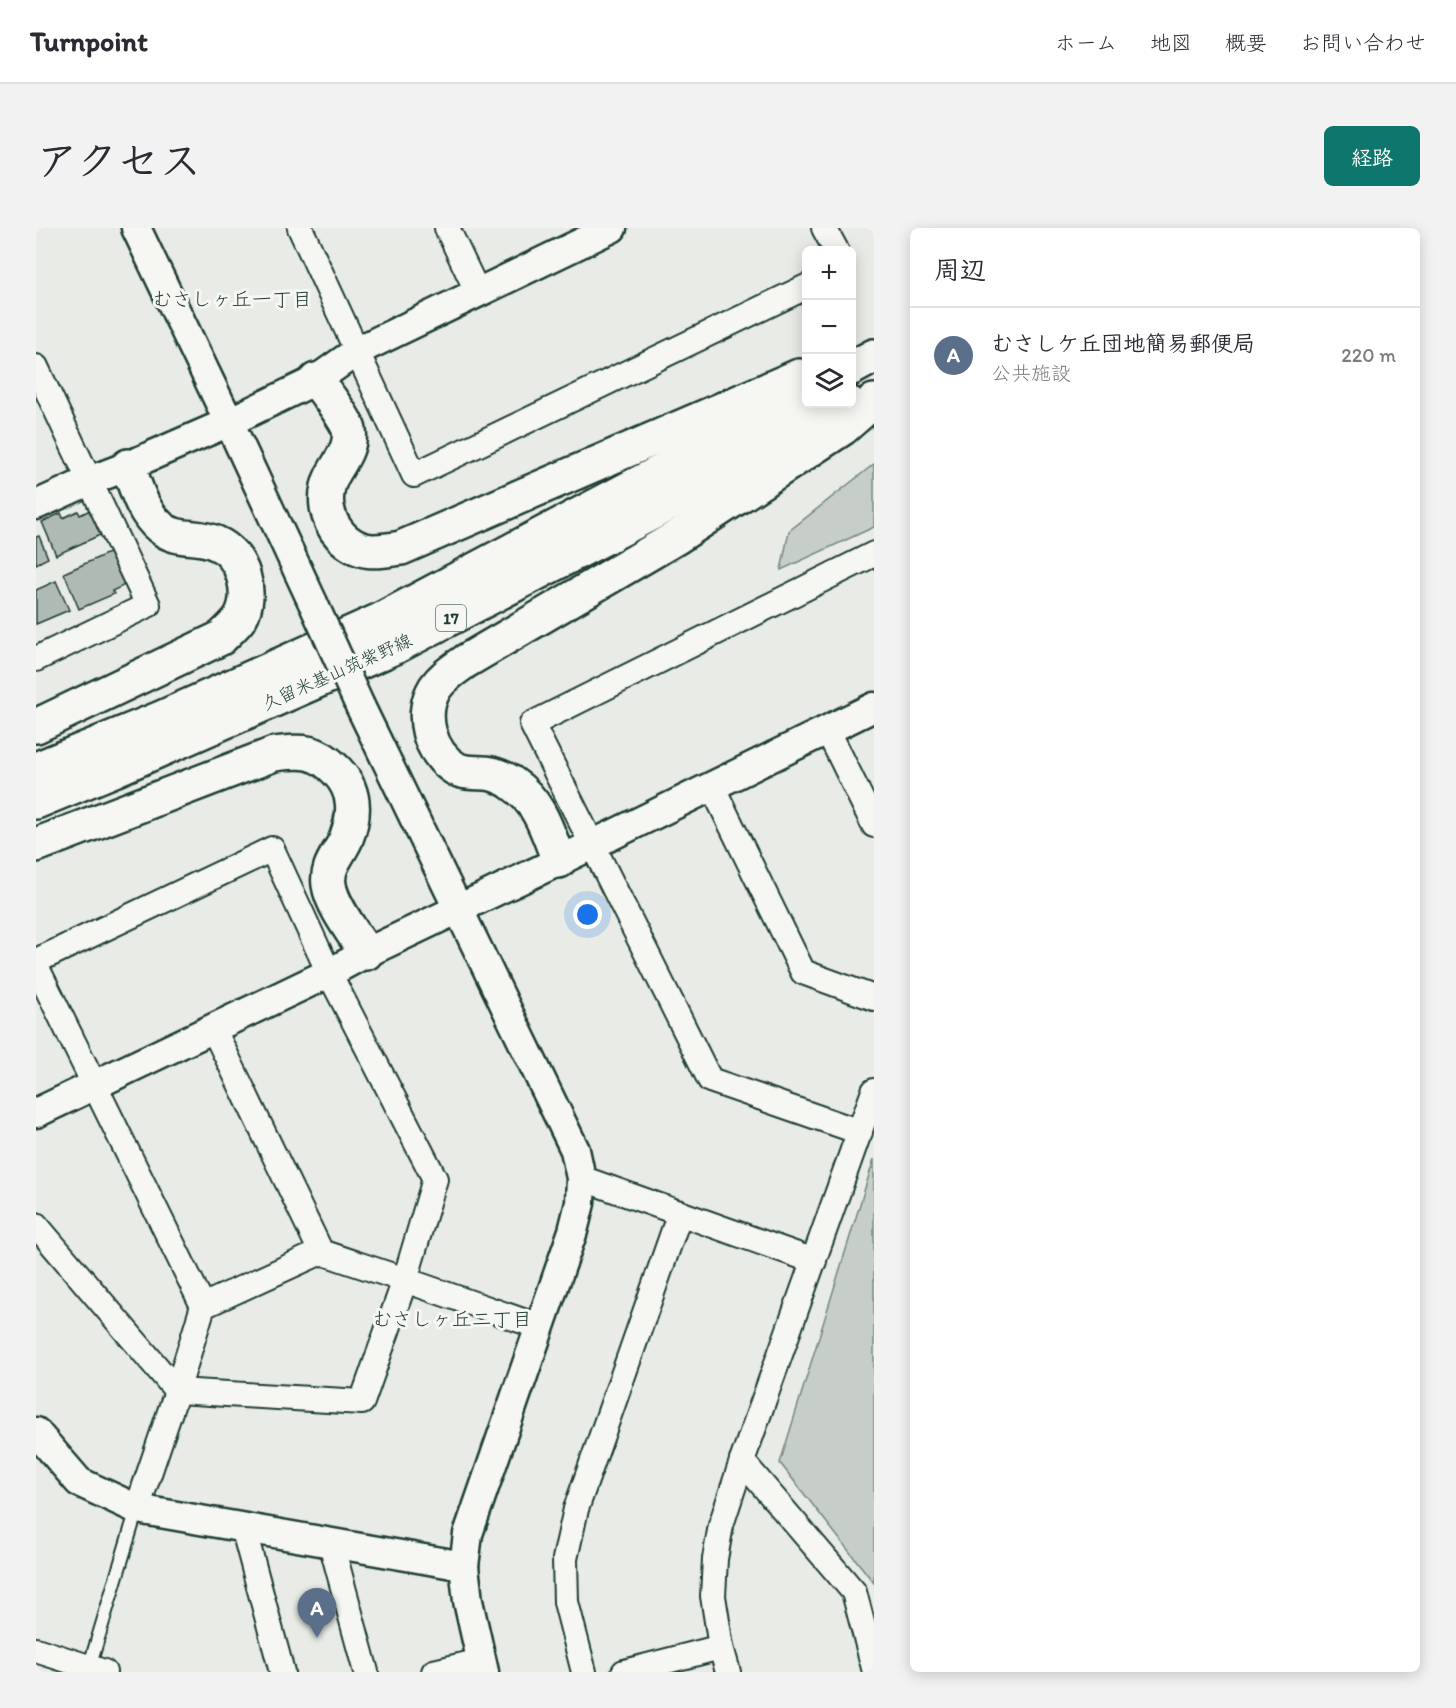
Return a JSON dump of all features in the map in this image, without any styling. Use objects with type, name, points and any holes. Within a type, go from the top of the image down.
[{"type":"main road","points":[[856,357],[874,351]]},
{"type":"main road","points":[[856,366],[874,356]]},
{"type":"main road","points":[[316,380],[349,427],[349,444],[344,458],[331,477],[327,495],[327,507],[332,524],[351,545],[377,552],[401,548],[802,375]]},
{"type":"main road","name":"久留米基山筑紫野線","points":[[856,400],[874,391]]},
{"type":"main road","name":"久留米基山筑紫野線","points":[[36,769],[172,713],[380,620],[802,396]]},
{"type":"main road","points":[[559,861],[542,817],[531,799],[512,783],[492,774],[475,774],[457,769],[444,758],[433,743],[428,729],[428,710],[434,690],[443,678],[466,661],[677,537],[843,428],[874,401]]},
{"type":"main road","name":"久留米基山筑紫野線","points":[[36,802],[395,646],[650,514],[842,408]]},
{"type":"main road","points":[[36,726],[221,638],[240,618],[246,603],[247,588],[233,555],[216,542],[172,535],[161,528],[149,517],[128,466]]},
{"type":"main road","points":[[36,845],[274,754],[301,751],[319,757],[333,767],[352,794],[354,811],[345,839],[330,866],[329,885],[337,907],[366,953]]},
{"type":"street","points":[[136,228],[229,422],[360,706],[575,1150],[582,1178],[580,1203],[573,1231],[468,1534],[464,1566],[468,1601],[482,1667],[434,1672]]},
{"type":"street","points":[[300,228],[414,475],[802,289]]},
{"type":"street","points":[[447,228],[478,293]]},
{"type":"street","points":[[36,505],[229,422],[316,380],[357,351],[612,228]]},
{"type":"street","points":[[824,228],[834,246]]},
{"type":"street","points":[[36,367],[148,605],[36,659]]},
{"type":"street","points":[[860,1132],[710,1080],[532,724],[874,554]]},
{"type":"street","points":[[36,1113],[874,707]]},
{"type":"street","points":[[828,731],[874,825]]},
{"type":"street","points":[[712,786],[803,972],[874,998]]},
{"type":"street","points":[[36,961],[272,849],[329,973],[435,1179],[405,1280],[362,1402],[177,1391],[36,1224]]},
{"type":"street","points":[[36,966],[203,1306],[137,1509]]},
{"type":"street","points":[[213,1028],[321,1252]]},
{"type":"street","points":[[728,1672],[721,1647],[713,1596],[715,1559],[721,1524],[874,1090]]},
{"type":"street","points":[[582,1178],[814,1261]]},
{"type":"street","points":[[585,1672],[566,1602],[565,1559],[576,1509],[680,1213]]},
{"type":"street","points":[[203,1306],[321,1252],[540,1327]]},
{"type":"street","points":[[36,1432],[79,1482],[137,1509],[464,1566]]},
{"type":"street","points":[[742,1461],[855,1592],[874,1668]]},
{"type":"street","points":[[243,1527],[282,1672]]},
{"type":"street","points":[[331,1543],[366,1672]]},
{"type":"street","points":[[624,1672],[721,1647]]},
{"type":"street","points":[[36,1650],[97,1670]]},
{"type":"lane","points":[[97,1670],[137,1509]]},
{"type":"shaded area","points":[[874,464],[874,527],[781,570],[789,531]]},
{"type":"shaded area","points":[[874,1159],[874,1583],[780,1463]]},
{"type":"building","points":[[90,510],[100,535],[56,555],[42,522],[61,513],[63,518],[78,511],[80,515]]},
{"type":"building","points":[[39,536],[48,558],[36,564],[36,537]]},
{"type":"building","points":[[113,551],[127,584],[112,591],[114,594],[79,609],[64,573]]},
{"type":"building","points":[[56,581],[69,610],[36,624],[36,590]]},
{"type":"place","name":"むさしケ丘団地簡易郵便局","points":[[317,1638]]},
{"type":"district","name":"むさしヶ丘一丁目","points":[[232,299]]},
{"type":"district","name":"むさしヶ丘二丁目","points":[[452,1319]]}]
